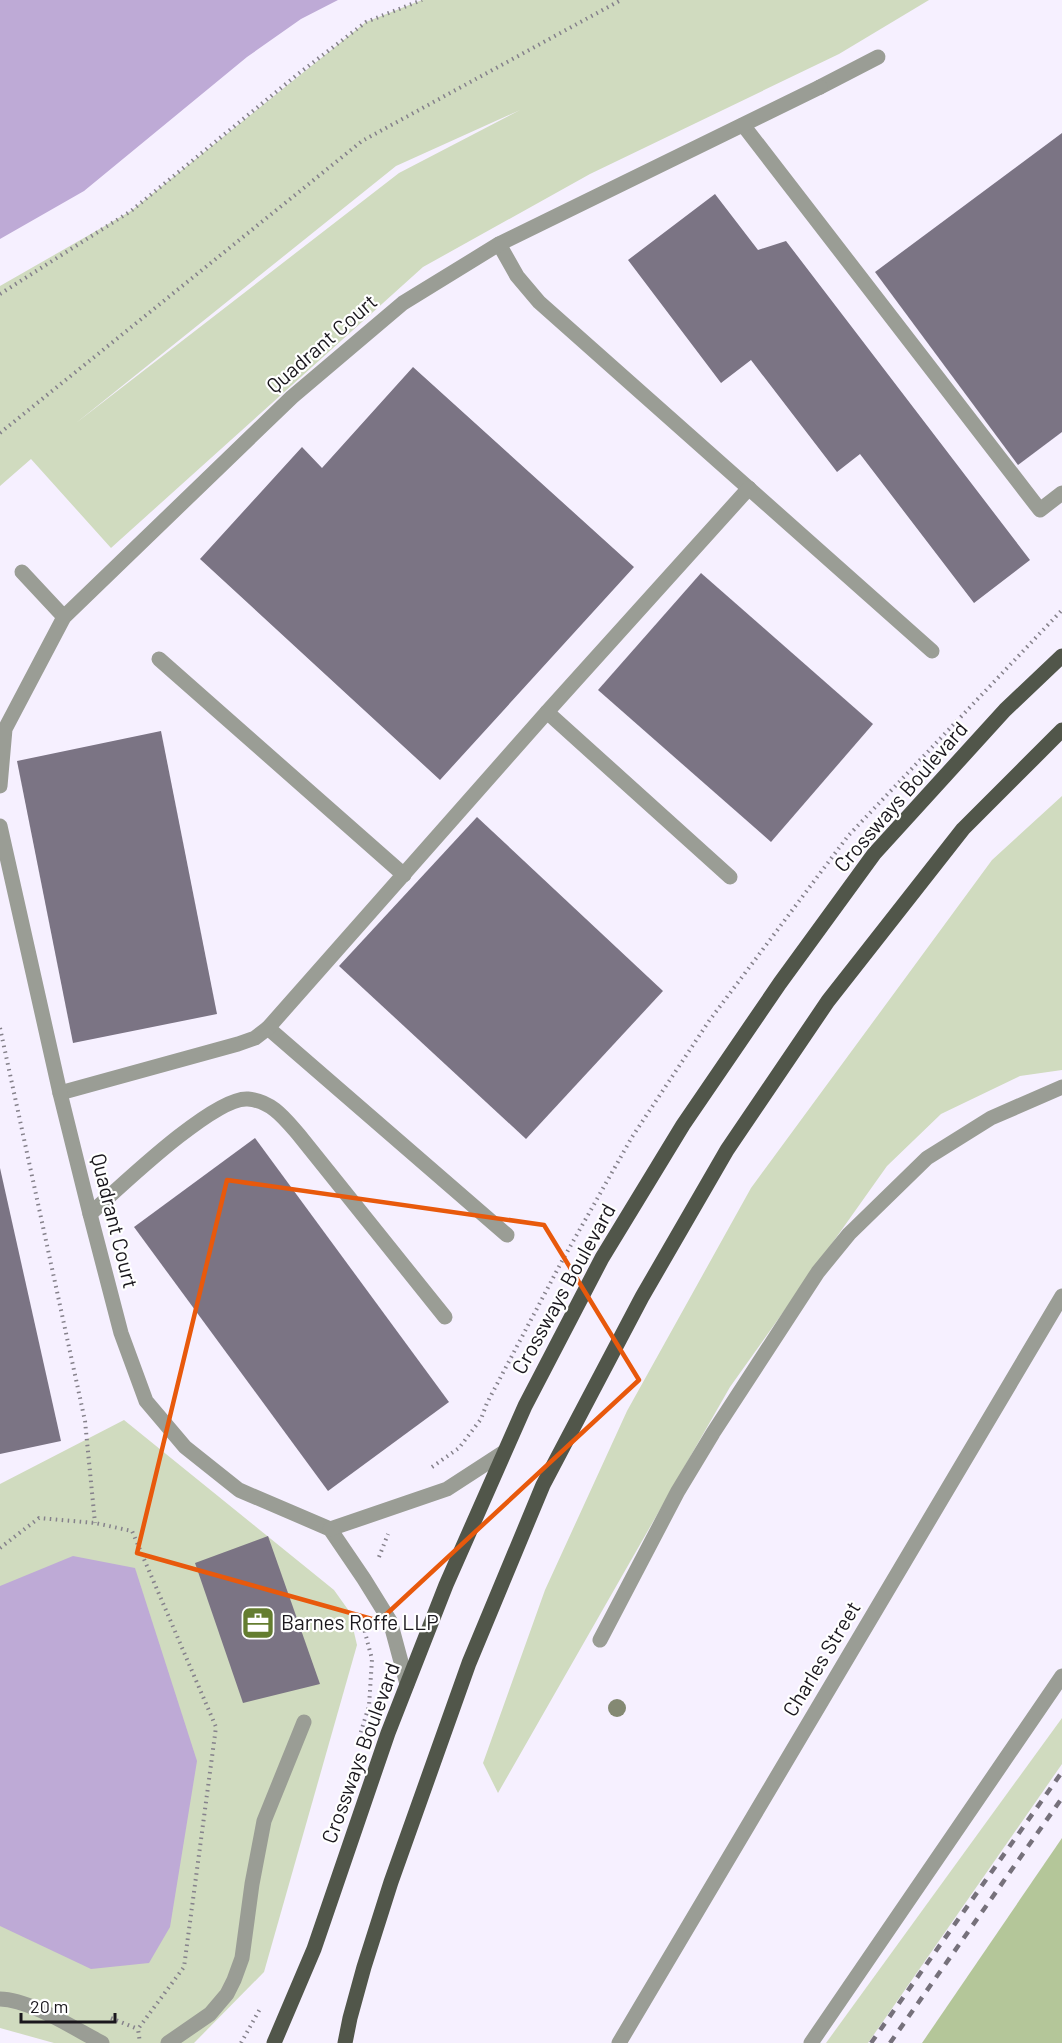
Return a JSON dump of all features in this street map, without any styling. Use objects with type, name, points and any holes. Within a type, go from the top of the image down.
[{"type":"main road","name":"Crossways Boulevard","points":[[274,2043],[317,1941],[388,1733],[446,1585],[525,1406],[602,1258],[683,1125],[780,983],[874,854],[1005,711],[1062,656]]},
{"type":"main road","points":[[345,2043],[364,1967],[391,1882],[468,1663],[543,1485],[642,1297],[727,1150],[828,1001],[963,829],[1062,730]]},
{"type":"street","name":"Quadrant Court","points":[[0,786],[5,729],[64,617],[300,390],[403,303],[499,244],[878,57]]},
{"type":"street","points":[[743,125],[1040,510],[1062,493]]},
{"type":"street","points":[[499,244],[517,276],[539,302],[932,651]]},
{"type":"street","points":[[60,1093],[238,1044],[255,1038],[268,1028],[547,712],[749,488]]},
{"type":"street","points":[[22,572],[64,617]]},
{"type":"street","points":[[159,659],[404,875]]},
{"type":"street","points":[[547,712],[730,877]]},
{"type":"street","name":"Quadrant Court","points":[[0,826],[60,1093],[90,1214],[121,1334],[146,1401],[184,1447],[239,1490],[330,1529]]},
{"type":"street","points":[[268,1028],[507,1235]]},
{"type":"street","points":[[600,1640],[678,1491],[713,1433],[818,1272],[849,1234],[927,1158],[991,1118],[1062,1087]]},
{"type":"street","points":[[90,1214],[143,1167],[211,1113],[229,1103],[246,1099],[261,1102],[278,1111],[292,1127],[445,1317]]},
{"type":"street","name":"Charles Street","points":[[619,2043],[1062,1296]]},
{"type":"street","points":[[407,1684],[390,1621],[330,1529],[447,1490],[504,1452]]},
{"type":"street","points":[[811,2043],[1062,1676]]},
{"type":"street","points":[[168,2043],[210,2014],[227,1994],[234,1980],[244,1950],[252,1884],[264,1821],[304,1722]]},
{"type":"street","points":[[0,1999],[11,1999],[28,2005],[102,2043]]},
{"type":"path","points":[[0,294],[131,211],[298,74],[366,22],[422,0]]},
{"type":"path","points":[[0,434],[362,141],[621,0]]},
{"type":"path","points":[[0,1028],[85,1421],[95,1523]]},
{"type":"path","points":[[425,1472],[459,1448],[481,1419],[487,1403]]},
{"type":"path","points":[[0,1548],[39,1518],[95,1523],[132,1531],[216,1727],[184,1967],[138,2030],[140,2043]]},
{"type":"path","points":[[376,1564],[391,1525]]},
{"type":"path","points":[[358,1740],[369,1706],[372,1659],[360,1616]]},
{"type":"path","points":[[241,2043],[263,2003]]},
{"type":"highlighted area","points":[[227,1180],[544,1225],[639,1380],[379,1621],[137,1553]]},
{"type":"green space","points":[[422,0],[929,0],[839,54],[590,174],[423,267],[111,548],[31,459],[0,486],[0,286],[131,211],[366,22]],"holes":[[[520,110],[399,173],[76,423],[396,166]]]},
{"type":"green space","points":[[1062,796],[1062,1070],[1020,1076],[941,1114],[887,1166],[730,1387],[498,1793],[483,1763],[545,1590],[627,1411],[751,1188],[992,860]]},
{"type":"green space","points":[[124,1420],[334,1590],[349,1611],[357,1645],[264,1972],[194,2043],[54,2043],[0,2028],[0,1484]]},
{"type":"green space","points":[[1062,1718],[1062,1764],[868,2043],[826,2043]]},
{"type":"green space","points":[[1062,1838],[1062,2043],[922,2043]]},
{"type":"shaded area","points":[[0,0],[338,0],[301,19],[247,57],[84,191],[0,239]]},
{"type":"shaded area","points":[[73,1556],[135,1568],[197,1761],[170,1927],[149,1963],[91,1969],[0,1926],[0,1586]]},
{"type":"building","points":[[1062,133],[1062,432],[1018,465],[875,272]]},
{"type":"building","points":[[715,194],[758,250],[786,241],[1030,560],[974,603],[860,454],[837,472],[751,360],[721,383],[628,260]]},
{"type":"building","points":[[413,367],[634,567],[440,780],[200,559],[302,447],[322,468]]},
{"type":"building","points":[[701,573],[873,724],[771,842],[598,690]]},
{"type":"building","points":[[161,731],[217,1014],[73,1043],[17,761]]},
{"type":"building","points":[[477,817],[663,991],[526,1139],[339,966]]},
{"type":"building","points":[[255,1138],[449,1402],[328,1491],[134,1227]]},
{"type":"building","points":[[0,1168],[61,1441],[0,1454]]},
{"type":"building","name":"Barnes Roffe LLP","points":[[268,1536],[320,1684],[243,1703],[195,1563]]},
{"type":"railway","points":[[871,2043],[1062,1772]]},
{"type":"railway","points":[[890,2043],[1062,1798]]},
{"type":"place","name":"Barnes Roffe LLP","points":[[258,1623]]}]
